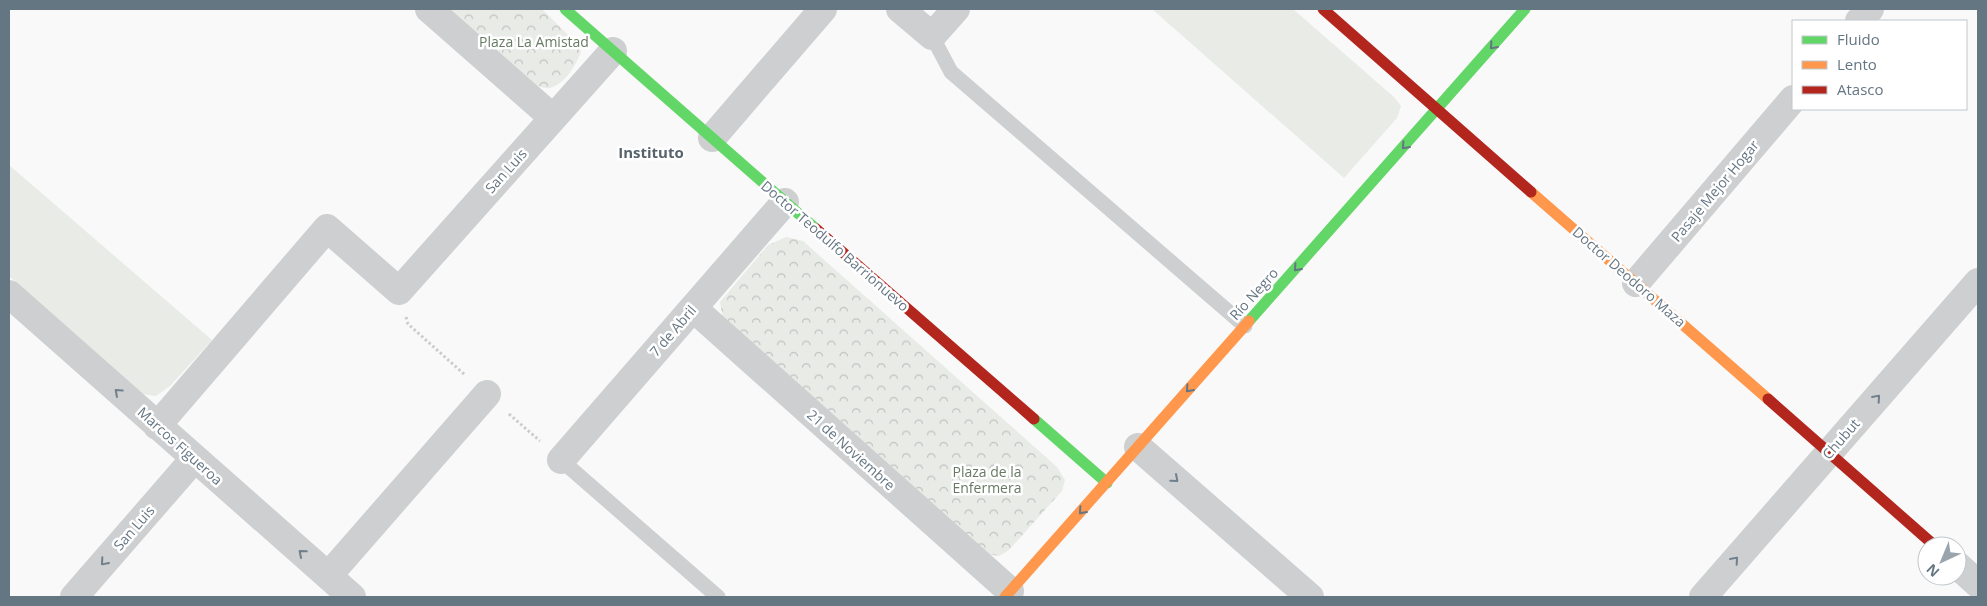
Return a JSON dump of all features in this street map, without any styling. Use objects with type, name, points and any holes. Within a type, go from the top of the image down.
[{"type":"street","points":[[429,9],[553,118]]},
{"type":"street","name":"Doctor Teodulfo Barrionuevo","points":[[565,9],[1107,483]]},
{"type":"street","points":[[712,138],[823,9]]},
{"type":"street","points":[[900,9],[932,36],[956,9]]},
{"type":"street","name":"Doctor Deodoro Maza","points":[[1323,9],[1924,536]]},
{"type":"street","name":"Río Negro","points":[[1007,594],[1438,110],[1525,9]]},
{"type":"street","points":[[1860,20],[1870,9]]},
{"type":"street","name":"San Luis","points":[[157,426],[327,228],[399,291],[613,51]]},
{"type":"street","name":"Pasaje Mejor Hogar","points":[[1636,283],[1792,100]]},
{"type":"street","name":"7 de Abril","points":[[561,460],[785,202]]},
{"type":"street","name":"Chubut","points":[[1703,597],[1978,282]]},
{"type":"street","name":"Marcos Figueroa","points":[[9,294],[352,597]]},
{"type":"street","name":"21 de Noviembre","points":[[693,308],[1007,594]]},
{"type":"street","points":[[328,576],[487,394]]},
{"type":"street","points":[[1138,447],[1310,597]]},
{"type":"street","name":"San Luis","points":[[74,597],[194,459]]},
{"type":"street","points":[[1967,574],[1978,584]]},
{"type":"lane","points":[[932,36],[951,72],[1245,326]]},
{"type":"lane","points":[[561,460],[718,597]]},
{"type":"green space","name":"Plaza La Amistad","points":[[450,9],[542,9],[574,41],[581,52],[573,68],[560,83],[544,88],[538,86]]},
{"type":"green space","points":[[1152,9],[1293,9],[1394,97],[1401,106],[1397,118],[1344,178]]},
{"type":"green space","points":[[9,165],[212,340],[170,386],[156,396],[141,394],[9,276]]},
{"type":"green space","name":"Plaza de la Enfermera","points":[[786,237],[803,241],[1057,467],[1065,480],[1062,491],[1009,550],[999,556],[986,554],[723,319],[720,302],[768,245]]},
{"type":"traffic: fast","points":[[565,9],[816,229]]},
{"type":"traffic: fast","points":[[1249,321],[1525,9]]},
{"type":"traffic: fast","points":[[1034,419],[1107,483]]},
{"type":"traffic: slow","points":[[1531,192],[1768,399]]},
{"type":"traffic: slow","points":[[1005,597],[1249,321]]},
{"type":"traffic: jam","points":[[1323,9],[1531,192]]},
{"type":"traffic: jam","points":[[816,229],[1034,419]]},
{"type":"traffic: jam","points":[[1768,399],[1924,536]]},
{"type":"district","name":"Instituto","points":[[651,153]]}]
